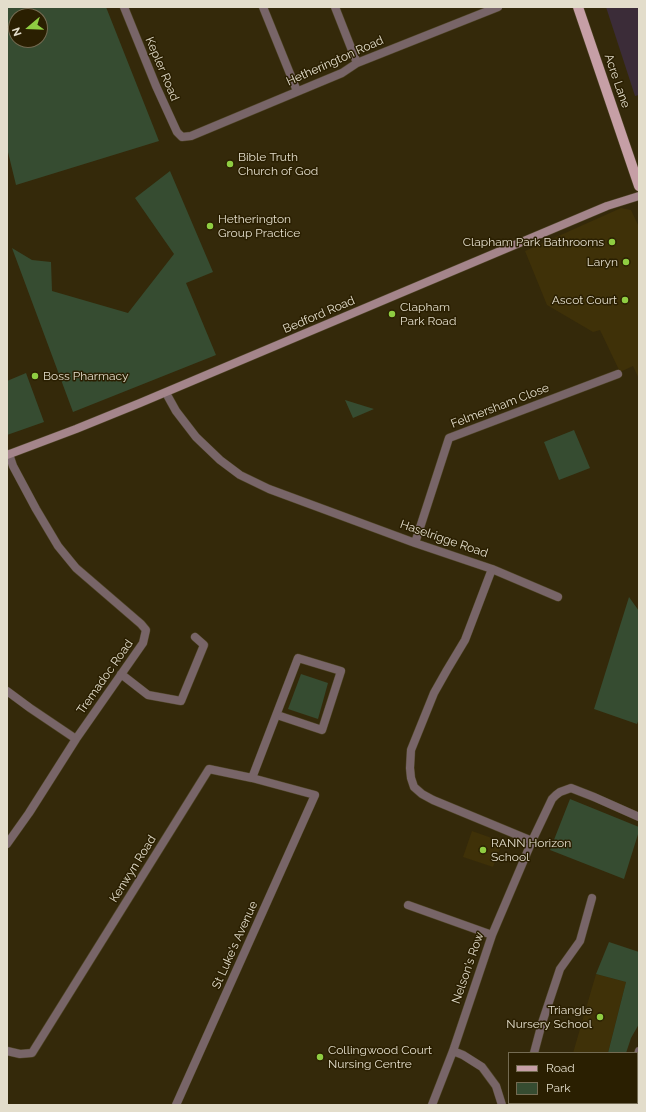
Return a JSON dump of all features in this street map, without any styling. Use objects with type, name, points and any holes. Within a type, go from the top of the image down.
[{"type":"main road","name":"Acre Lane","points":[[578,7],[639,186]]},
{"type":"main road","name":"Bedford Road","points":[[8,454],[166,393],[607,206],[639,196]]},
{"type":"street","name":"Kepler Road","points":[[124,7],[156,86],[177,132],[182,137]]},
{"type":"street","points":[[263,7],[297,91]]},
{"type":"street","points":[[335,7],[357,63]]},
{"type":"street","name":"Hetherington Road","points":[[182,137],[191,136],[342,73],[357,63],[498,7]]},
{"type":"street","name":"Felmersham Close","points":[[415,543],[449,438],[618,374]]},
{"type":"street","name":"Haselrigge Road","points":[[166,393],[176,411],[196,437],[220,460],[240,475],[269,489],[415,543],[492,569],[466,640],[434,693],[411,750],[410,773],[414,787],[422,794],[532,841]]},
{"type":"street","name":"Tremadoc Road","points":[[7,844],[29,813],[76,739],[143,643],[146,630],[76,568],[58,546],[12,466],[8,454]]},
{"type":"street","points":[[492,569],[558,596]]},
{"type":"street","points":[[121,674],[148,695],[181,701],[204,645],[195,637]]},
{"type":"street","points":[[252,778],[298,658],[341,671],[322,730],[277,715]]},
{"type":"street","points":[[7,691],[76,739]]},
{"type":"street","name":"Kenwyn Road","points":[[7,1051],[20,1054],[32,1053],[209,769],[316,794]]},
{"type":"street","name":"Nelson's Row","points":[[432,1105],[453,1051],[492,935],[532,841],[552,799],[556,794],[571,788],[639,817]]},
{"type":"street","name":"St Luke's Avenue","points":[[176,1105],[316,794]]},
{"type":"street","points":[[534,1052],[542,1023],[560,969],[580,941],[592,898]]},
{"type":"street","points":[[408,905],[492,935]]},
{"type":"street","points":[[453,1051],[463,1055],[482,1067],[496,1086],[503,1105]]},
{"type":"shaded area","points":[[606,7],[639,7],[639,95],[635,96]]},
{"type":"shaded area","points":[[621,208],[631,210],[639,227],[639,379],[633,366],[620,372],[600,330],[593,332],[547,305],[525,251]]},
{"type":"shaded area","name":"RANN Horizon School","points":[[472,831],[503,842],[493,867],[463,857]]},
{"type":"shaded area","name":"Triangle Nursery School","points":[[596,974],[626,982],[608,1052],[573,1052]]},
{"type":"green space","points":[[7,7],[106,7],[159,141],[16,185],[7,148]]},
{"type":"green space","points":[[170,171],[213,272],[186,283],[216,355],[73,412],[12,248],[32,260],[51,262],[52,291],[128,313],[174,254],[135,198]]},
{"type":"green space","points":[[26,373],[44,422],[7,435],[7,381]]},
{"type":"green space","points":[[345,400],[374,409],[353,418]]},
{"type":"green space","points":[[574,430],[590,468],[559,480],[544,442]]},
{"type":"green space","points":[[629,597],[639,611],[639,719],[637,724],[594,709]]},
{"type":"green space","points":[[301,674],[328,683],[318,719],[288,709]]},
{"type":"green space","points":[[570,799],[639,827],[624,879],[550,850]]},
{"type":"green space","points":[[609,942],[639,952],[639,1024],[631,1038],[626,1052],[608,1052],[626,982],[596,974]]},
{"type":"green space","points":[[526,1104],[612,1104],[612,1105]]},
{"type":"place","name":"Bible Truth Church of God","points":[[230,164]]},
{"type":"place","name":"Hetherington Group Practice","points":[[210,226]]},
{"type":"place","name":"Clapham Park Bathrooms","points":[[612,242]]},
{"type":"place","name":"Laryn","points":[[626,262]]},
{"type":"place","name":"Ascot Court","points":[[625,300]]},
{"type":"place","name":"Clapham Park Road","points":[[392,314]]},
{"type":"place","name":"Boss Pharmacy","points":[[35,376]]},
{"type":"place","name":"RANN Horizon School","points":[[483,850]]},
{"type":"place","name":"Triangle Nursery School","points":[[600,1017]]},
{"type":"place","name":"Collingwood Court Nursing Centre","points":[[320,1057]]}]
